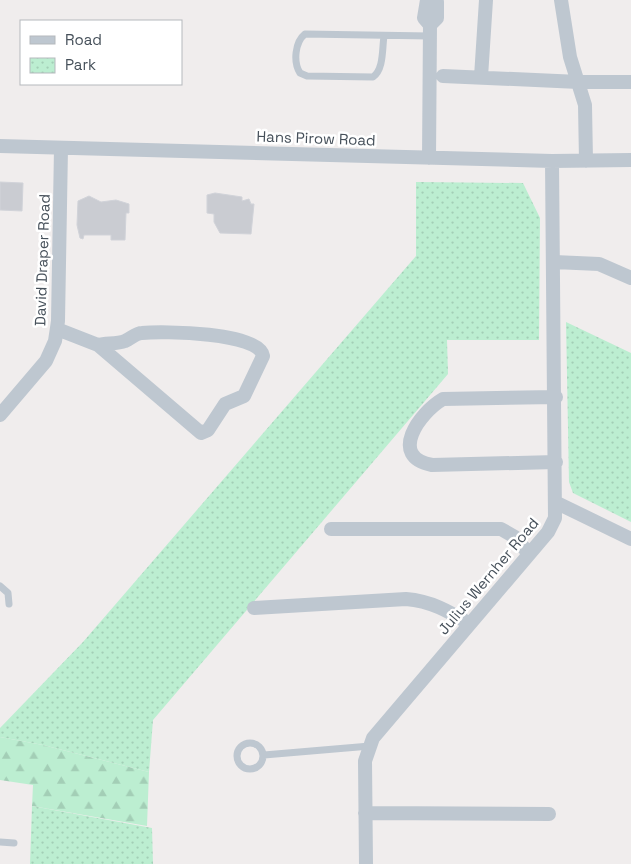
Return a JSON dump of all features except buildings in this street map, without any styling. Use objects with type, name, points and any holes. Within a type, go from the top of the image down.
[{"type":"street","points":[[427,0],[424,18],[430,30]]},
{"type":"street","points":[[429,158],[430,30],[436,18],[437,2],[435,0]]},
{"type":"street","points":[[481,77],[486,0]]},
{"type":"street","points":[[561,0],[570,56],[579,82],[586,113],[586,161]]},
{"type":"street","points":[[443,76],[579,82],[631,82]]},
{"type":"street","name":"Hans Pirow Road","points":[[0,146],[552,161],[631,160]]},
{"type":"street","name":"David Draper Road","points":[[0,416],[46,361],[53,347],[57,329],[61,148]]},
{"type":"street","name":"Julius Wernher Road","points":[[366,864],[365,761],[370,746],[381,728],[529,554],[553,523],[557,503],[552,161]]},
{"type":"street","points":[[554,262],[599,264],[631,278]]},
{"type":"street","points":[[57,329],[98,345],[202,433],[208,430],[225,404],[244,396],[263,356],[262,351],[254,346],[218,336],[142,333],[123,342],[98,345]]},
{"type":"street","points":[[556,397],[443,399],[435,404],[421,419],[413,433],[410,448],[414,458],[421,463],[432,465],[556,462]]},
{"type":"street","points":[[557,503],[631,538]]},
{"type":"street","points":[[331,529],[501,529],[515,538],[529,554]]},
{"type":"street","points":[[254,608],[406,599],[424,600],[470,624]]},
{"type":"street","points":[[365,813],[549,814]]},
{"type":"lane","points":[[384,36],[378,74],[372,77],[307,76],[300,73],[296,68],[297,46],[299,39],[305,34],[384,36],[430,30]]},
{"type":"lane","points":[[0,586],[8,592],[9,604]]},
{"type":"lane","points":[[264,755],[370,746]]},
{"type":"lane","points":[[0,842],[14,843]]},
{"type":"green space","points":[[416,182],[523,183],[540,218],[539,340],[447,340],[448,374],[153,720],[149,772],[43,745],[0,737],[0,728],[83,642],[416,256]]},
{"type":"green space","points":[[566,322],[631,353],[631,522],[573,493],[569,482]]},
{"type":"green space","points":[[0,737],[43,745],[149,772],[147,826],[32,806],[33,785],[0,780]]},
{"type":"green space","points":[[32,806],[152,828],[153,864],[30,864]]}]
